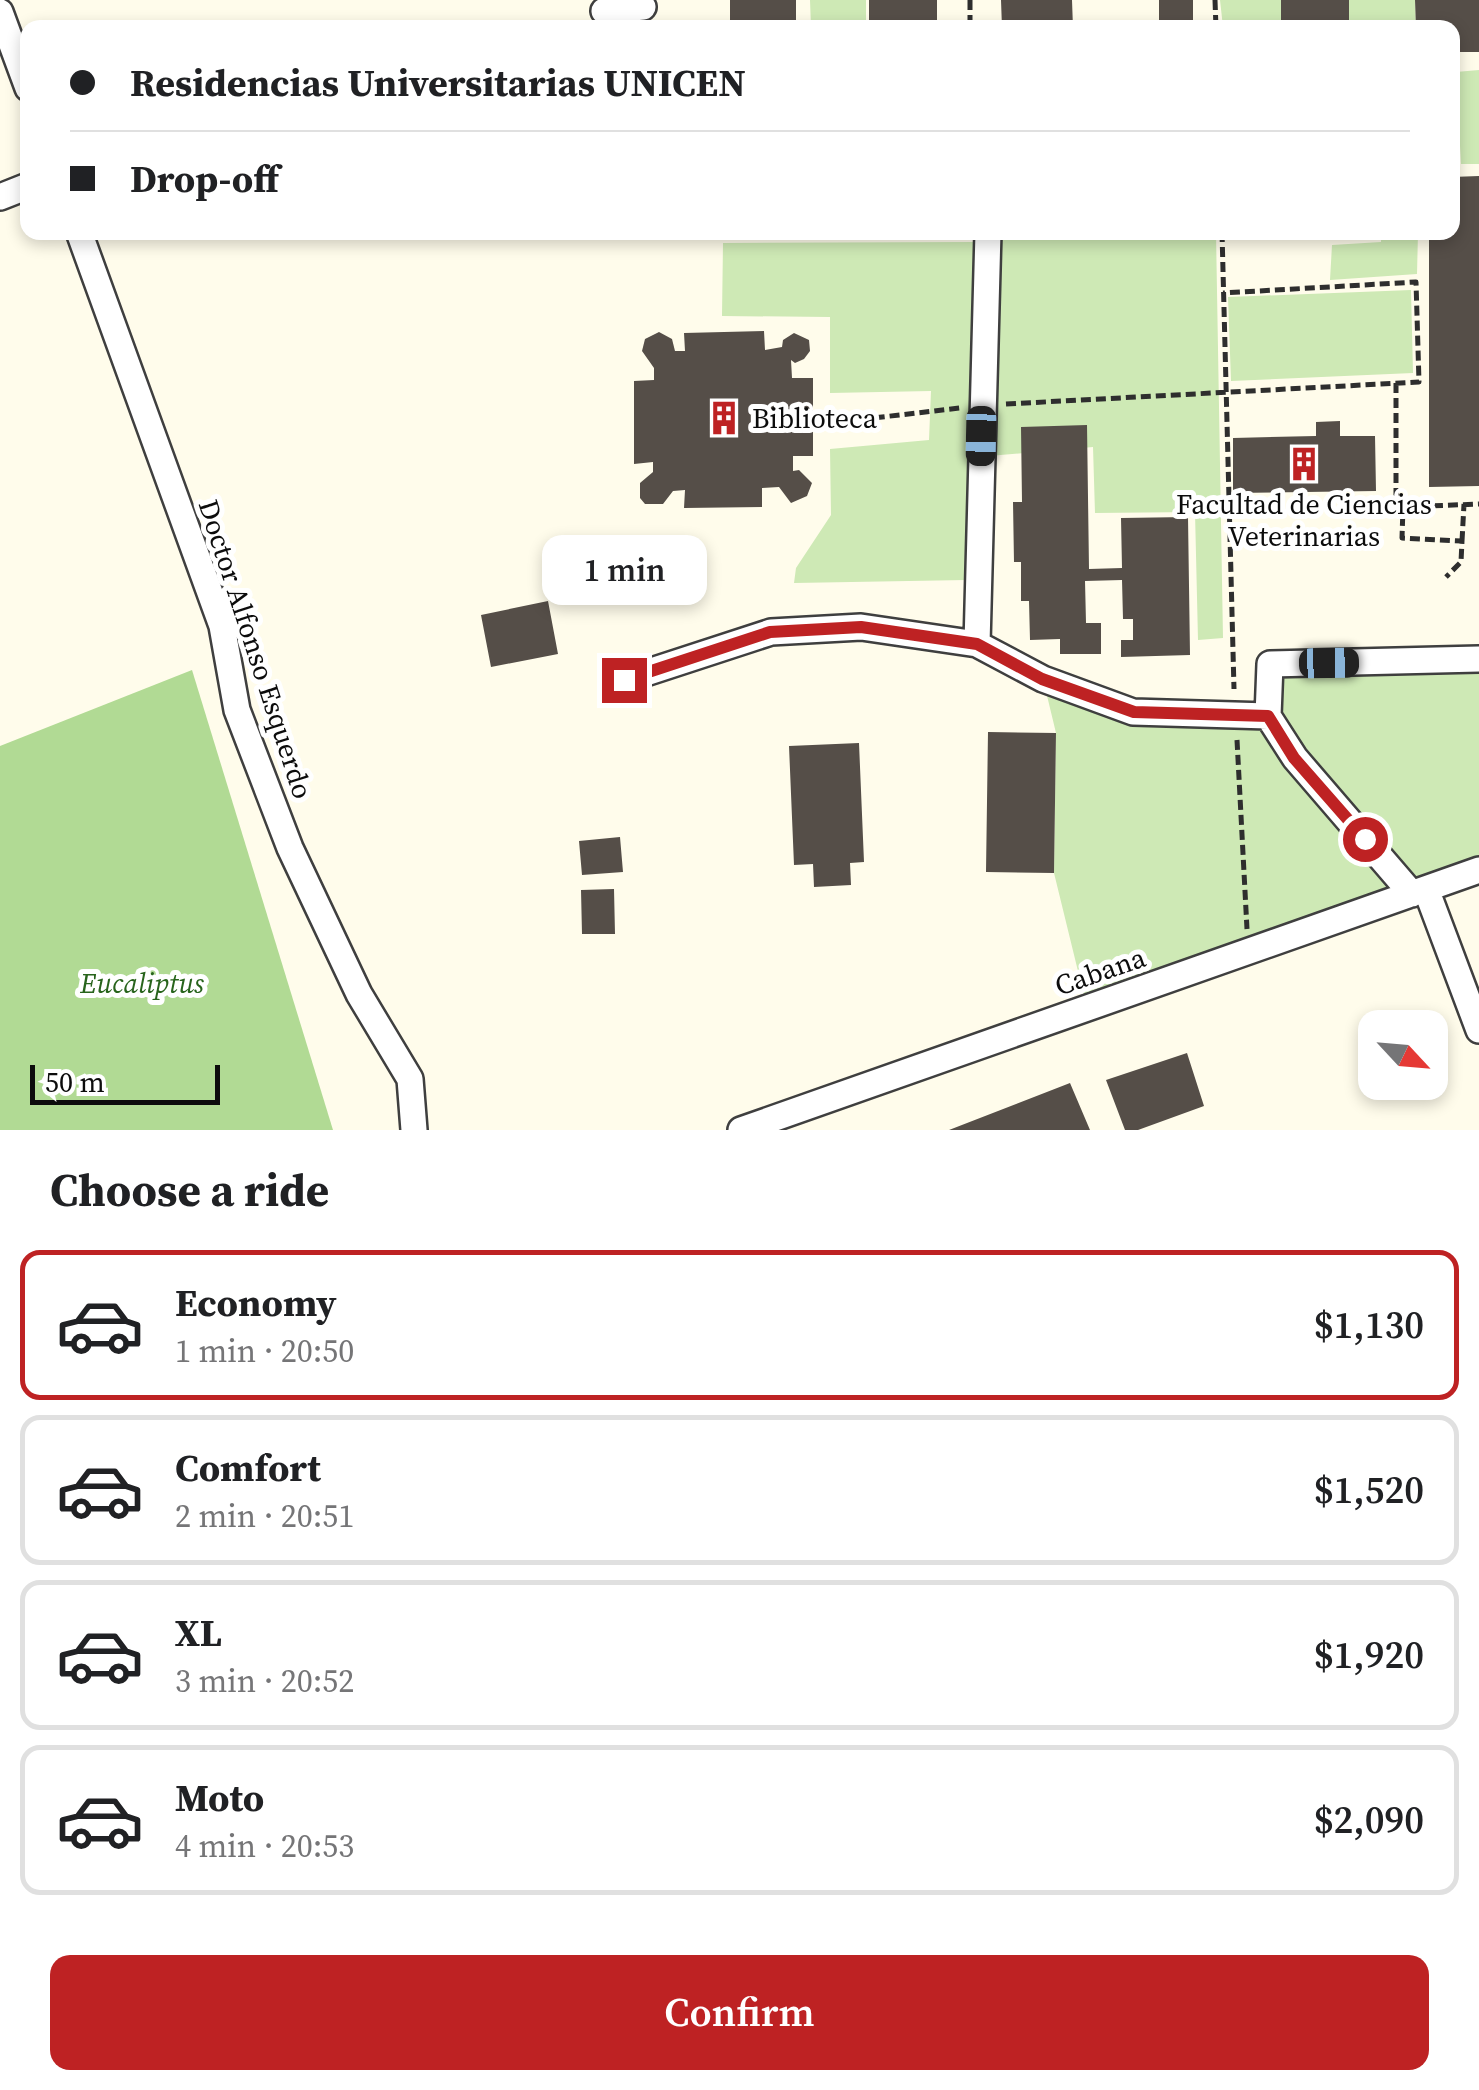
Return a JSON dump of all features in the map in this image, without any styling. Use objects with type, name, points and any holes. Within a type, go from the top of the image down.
[{"type":"street","points":[[604,13],[643,8]]},
{"type":"street","points":[[0,12],[20,66]]},
{"type":"street","name":"Doctor Alfonso Esquerdo","points":[[82,240],[222,626],[238,710],[298,864],[359,994],[410,1079],[414,1130]]},
{"type":"street","points":[[977,644],[988,240]]},
{"type":"street","points":[[624,680],[770,632],[861,627],[977,644],[1042,679],[1134,712],[1268,716]]},
{"type":"street","points":[[1479,659],[1446,654],[1290,655],[1270,664],[1268,716],[1294,758],[1419,891],[1479,1030]]},
{"type":"street","name":"Cabana","points":[[741,1130],[1479,870]]},
{"type":"path","points":[[1222,240],[1236,715],[1248,951]]},
{"type":"path","points":[[830,422],[983,405],[1419,382],[1416,282],[1223,293]]},
{"type":"path","points":[[1396,383],[1396,496],[1403,507],[1402,538],[1462,541]]},
{"type":"path","points":[[1446,577],[1461,562],[1464,504]]},
{"type":"path","points":[[1403,507],[1479,504]]},
{"type":"green space","points":[[810,0],[866,0],[866,20],[811,20]]},
{"type":"green space","points":[[1220,0],[1281,0],[1281,20],[1222,20]]},
{"type":"green space","points":[[1349,0],[1415,0],[1416,20],[1349,20]]},
{"type":"green space","points":[[1479,70],[1479,164],[1461,164],[1460,72]]},
{"type":"green space","points":[[1001,240],[1216,240],[1223,638],[1198,640],[1195,512],[1095,513],[1093,447],[989,456]]},
{"type":"green space","points":[[1418,240],[1417,274],[1330,280],[1332,245]]},
{"type":"green space","points":[[977,242],[966,580],[794,583],[796,568],[831,515],[830,449],[929,440],[931,391],[830,393],[830,317],[722,316],[723,243]]},
{"type":"green space","points":[[1411,290],[1413,373],[1231,381],[1228,297]]},
{"type":"green space","points":[[1479,659],[1479,870],[1087,1008],[1054,873],[1056,733],[1043,679],[1133,712],[1270,715],[1270,664]]},
{"type":"green space","name":"Eucaliptus","points":[[192,670],[333,1130],[0,1130],[0,746]]},
{"type":"building","points":[[730,0],[796,0],[796,20],[730,20]]},
{"type":"building","points":[[869,0],[937,0],[937,20],[869,20]]},
{"type":"building","points":[[1001,0],[1072,0],[1073,20],[1002,20]]},
{"type":"building","points":[[1159,0],[1193,0],[1193,20],[1159,20]]},
{"type":"building","points":[[1281,0],[1349,0],[1349,20],[1281,20]]},
{"type":"building","points":[[1415,0],[1479,0],[1479,52],[1460,52],[1460,20],[1416,20]]},
{"type":"building","points":[[1479,176],[1479,486],[1429,487],[1429,240],[1460,240],[1460,177]]},
{"type":"building","name":"Biblioteca","points":[[764,331],[765,350],[782,347],[783,340],[794,333],[809,340],[810,351],[804,359],[795,363],[791,360],[792,378],[813,378],[813,456],[793,456],[793,471],[799,470],[812,483],[807,496],[791,503],[779,487],[762,488],[762,507],[684,508],[685,490],[673,491],[663,504],[645,504],[640,498],[640,483],[653,472],[653,462],[634,464],[634,381],[654,380],[654,368],[642,351],[645,339],[659,332],[672,339],[675,351],[685,351],[684,333]]},
{"type":"building","name":"Facultad de Ciencias Veterinarias","points":[[1340,421],[1340,436],[1375,436],[1376,491],[1233,493],[1233,438],[1316,436],[1316,422]]},
{"type":"building","points":[[1087,425],[1089,569],[1122,568],[1121,518],[1188,517],[1190,655],[1121,657],[1121,640],[1133,640],[1133,619],[1123,619],[1122,580],[1085,581],[1086,623],[1101,623],[1101,654],[1060,654],[1060,639],[1030,640],[1029,601],[1021,601],[1021,562],[1014,562],[1013,502],[1022,502],[1021,427]]},
{"type":"building","points":[[548,601],[558,654],[491,667],[481,615]]},
{"type":"building","points":[[988,732],[1056,733],[1054,873],[986,872]]},
{"type":"building","points":[[859,743],[864,862],[850,863],[851,885],[814,887],[813,864],[794,865],[789,746]]},
{"type":"building","points":[[620,837],[623,872],[582,875],[579,841]]},
{"type":"building","points":[[614,889],[615,934],[582,934],[581,890]]},
{"type":"building","points":[[1187,1053],[1204,1106],[1138,1130],[1125,1130],[1106,1080]]},
{"type":"building","points":[[1070,1083],[1090,1130],[949,1130]]},
{"type":"place","name":"Biblioteca","points":[[724,418]]},
{"type":"place","name":"Facultad de Ciencias Veterinarias","points":[[1304,464]]},
{"type":"route","points":[[624,680],[770,632],[861,627],[977,644],[1042,679],[1134,712],[1268,716],[1294,758],[1365,839]]}]
